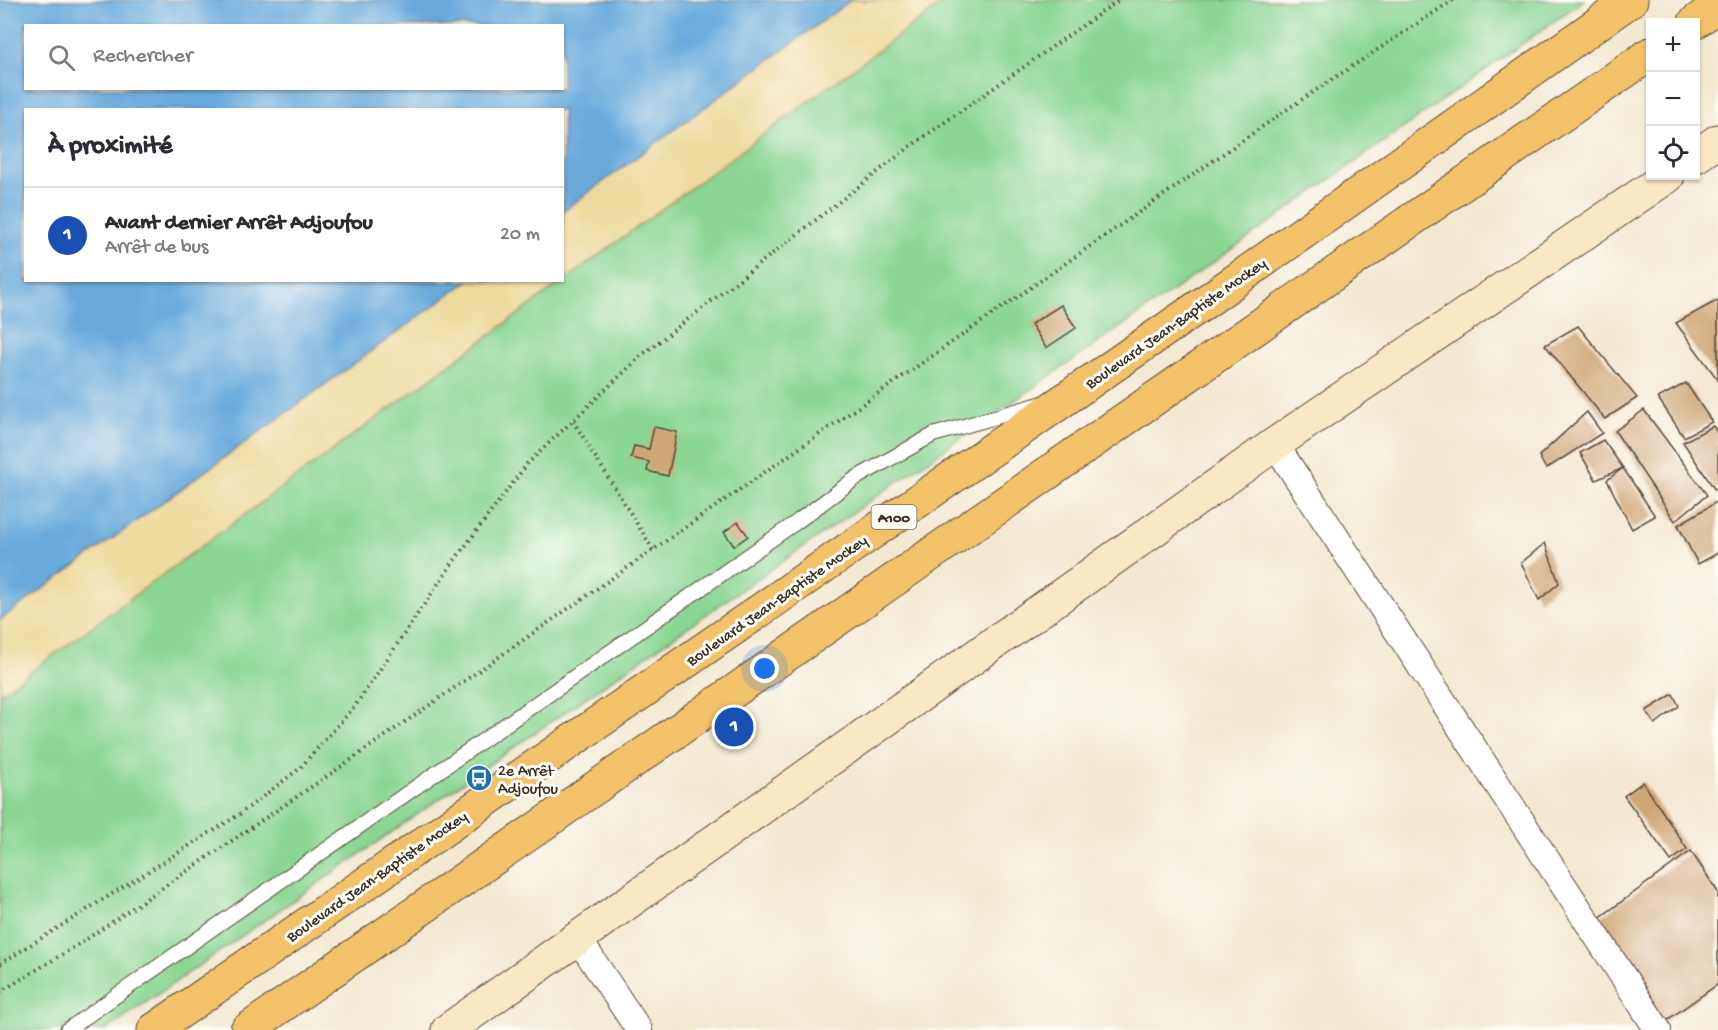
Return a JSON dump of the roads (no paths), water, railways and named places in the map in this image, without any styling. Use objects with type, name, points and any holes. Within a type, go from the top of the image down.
[{"type":"highway","name":"Boulevard Jean-Baptiste Mockey","points":[[154,1030],[1066,399],[1631,0]]},
{"type":"highway","points":[[1700,19],[1718,6]]},
{"type":"highway","points":[[247,1030],[1646,57]]},
{"type":"street","points":[[1700,153],[1718,141]]},
{"type":"street","points":[[448,1030],[1275,444],[1662,180]]},
{"type":"street","points":[[1275,444],[1658,1030]]},
{"type":"street","points":[[577,937],[639,1030]]},
{"type":"lane","points":[[67,1030],[798,521],[856,478],[933,435],[1009,411],[1066,399]]},
{"type":"water","points":[[0,0],[851,0],[564,210],[564,108],[24,108],[24,282],[467,282],[0,620]]},
{"type":"place","name":"Avant dernier Arrêt Adjoufou","points":[[734,727]]},
{"type":"place","name":"2e Arrêt Adjoufou","points":[[479,778]]}]
